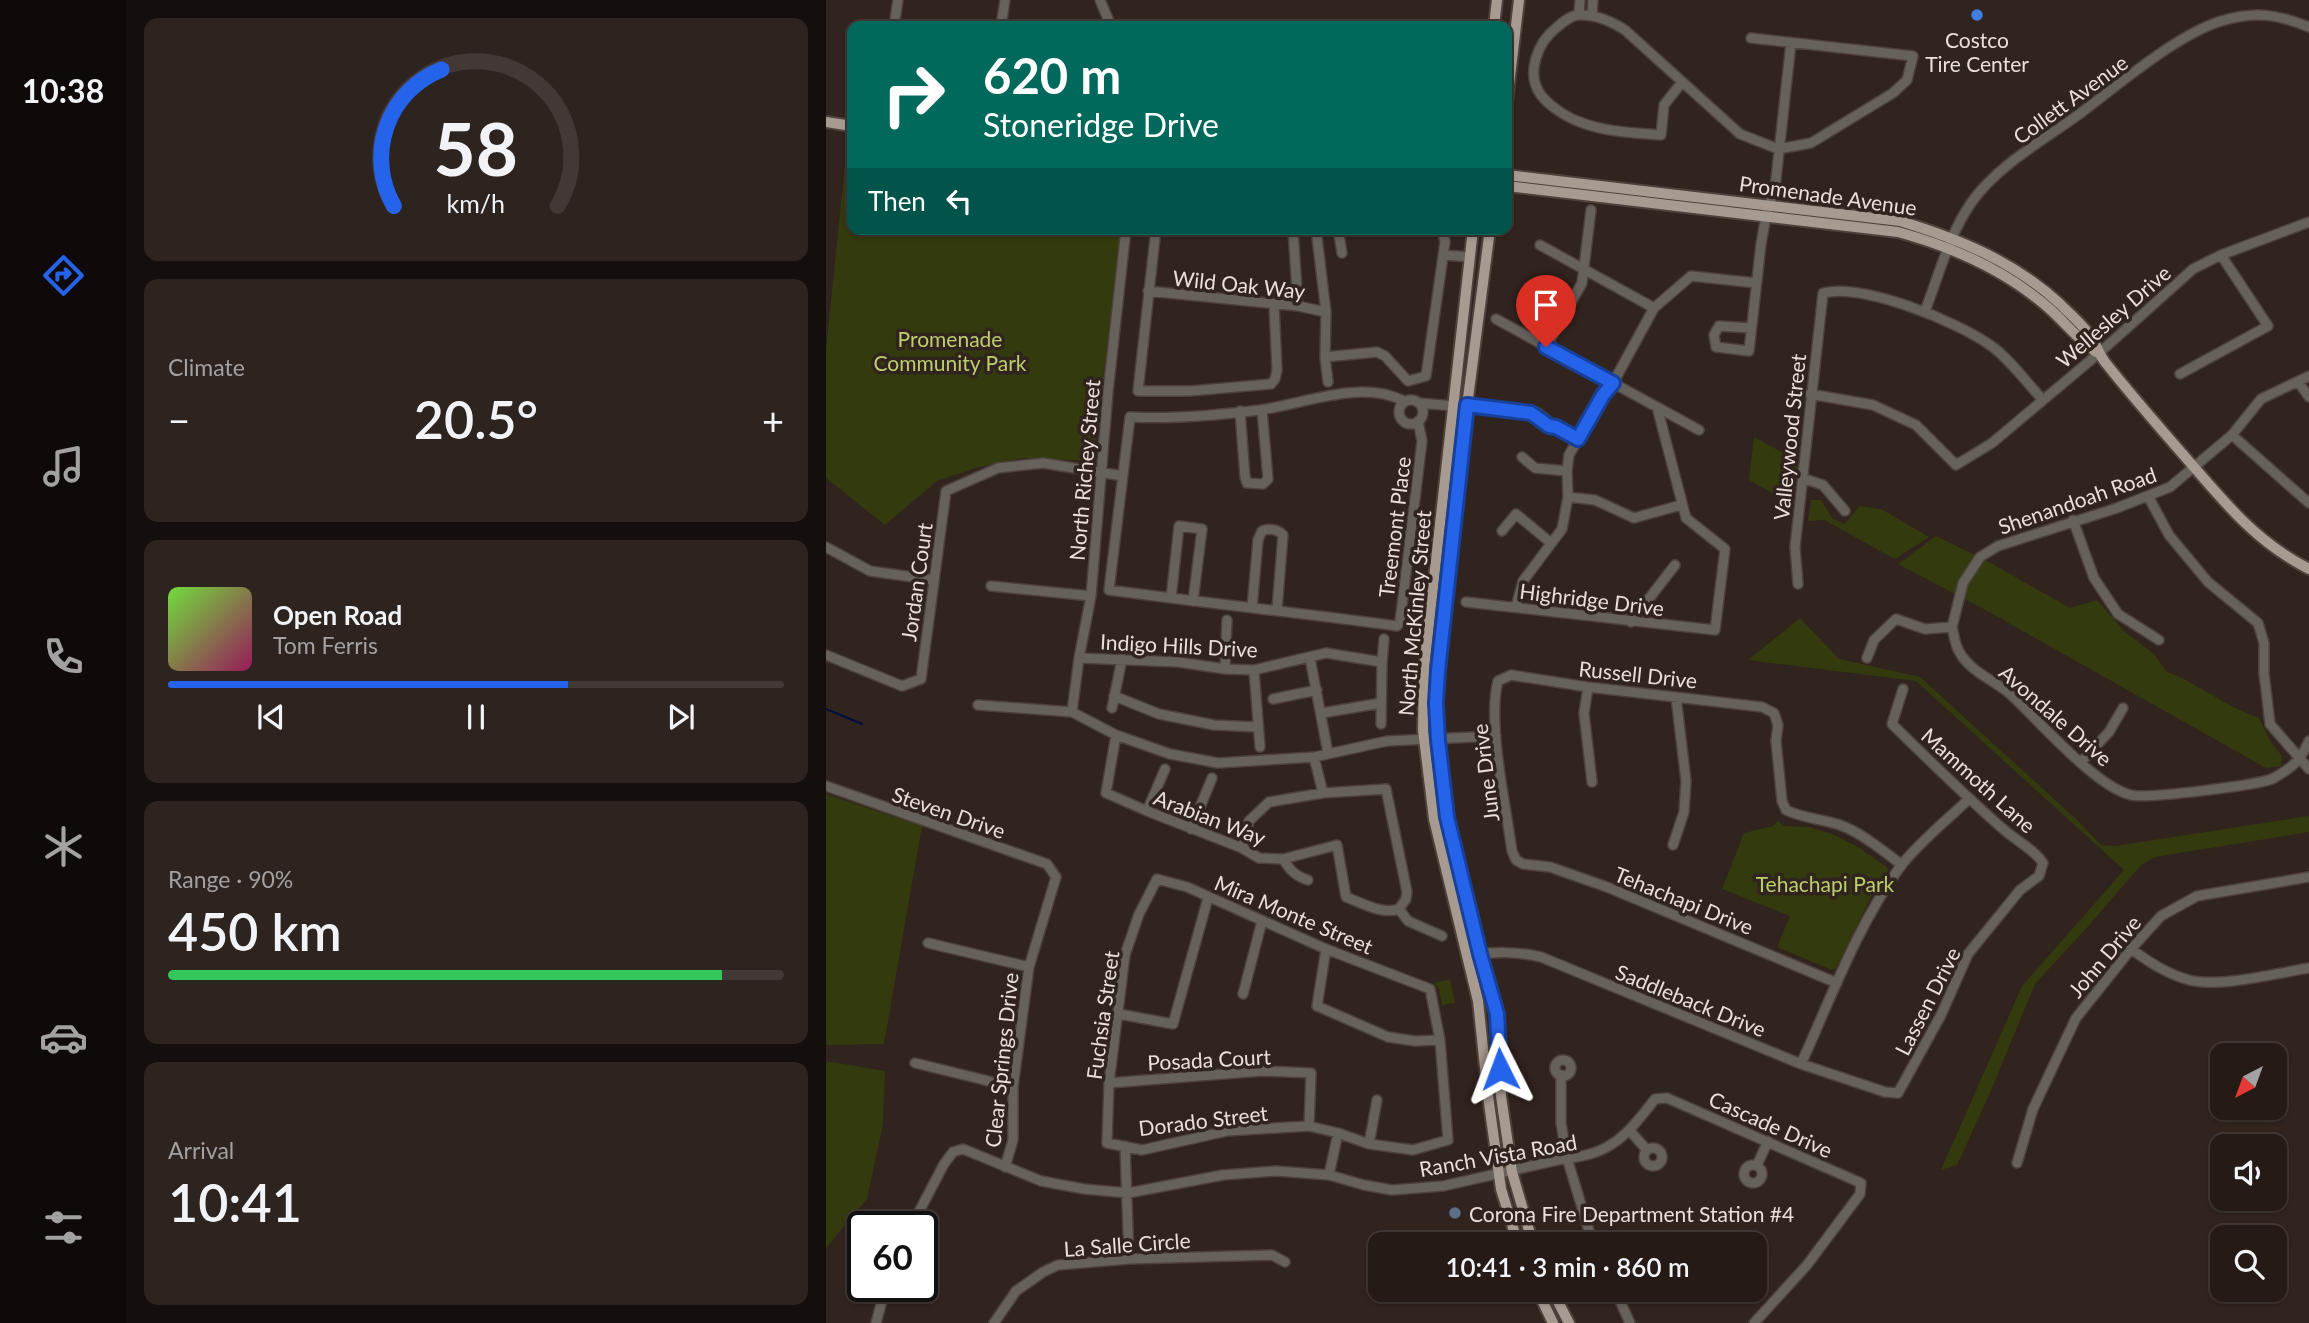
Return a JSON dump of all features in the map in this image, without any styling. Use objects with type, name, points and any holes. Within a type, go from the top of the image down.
[{"type":"main road","points":[[1495,21],[1497,0]]},
{"type":"main road","points":[[1512,60],[1519,0]]},
{"type":"main road","points":[[826,122],[847,125]]},
{"type":"main road","name":"Promenade Avenue","points":[[1512,176],[1768,210]]},
{"type":"main road","name":"Promenade Avenue","points":[[1512,186],[1900,221],[1951,243],[2006,277],[2051,310],[2083,343],[2098,354],[2254,533],[2309,569]]},
{"type":"main road","name":"North McKinley Street","points":[[1472,235],[1424,668],[1424,741],[1434,819],[1474,955],[1497,1014],[1502,1096],[1512,1172],[1530,1232]]},
{"type":"main road","name":"North McKinley Street","points":[[1489,235],[1467,405],[1436,703],[1447,817],[1474,955],[1499,1174],[1515,1232]]},
{"type":"main road","points":[[1543,1302],[1553,1323]]},
{"type":"main road","points":[[1558,1302],[1569,1323]]},
{"type":"street","points":[[895,21],[898,0]]},
{"type":"street","points":[[1002,21],[1005,0]]},
{"type":"street","points":[[1100,0],[1109,21]]},
{"type":"street","points":[[1579,15],[1580,0]]},
{"type":"street","points":[[1592,16],[1593,0]]},
{"type":"street","name":"Collett Avenue","points":[[1925,311],[1951,243],[1973,201],[1994,178],[2180,42],[2209,25],[2248,15],[2268,14],[2309,27]]},
{"type":"street","points":[[1682,82],[1664,105],[1661,135],[1609,129],[1582,123],[1564,114],[1541,96],[1536,85],[1536,59],[1539,46],[1568,19],[1579,15],[1610,21],[1625,30],[1740,134],[1778,149],[1811,143],[1893,93],[1907,80],[1913,55],[1751,38]]},
{"type":"street","points":[[1751,328],[1718,326],[1714,335],[1716,347],[1749,351],[1756,283],[1768,210],[1775,188],[1791,43]]},
{"type":"street","points":[[1546,347],[1582,283],[1591,210]]},
{"type":"street","name":"Wellesley Drive","points":[[1810,394],[1873,405],[1916,425],[1956,465],[1992,443],[2193,269],[2221,255],[2309,222]]},
{"type":"street","name":"North Richey Street","points":[[1072,712],[1091,596],[1125,235]]},
{"type":"street","points":[[1155,235],[1139,391],[1190,391],[1271,384],[1277,370],[1274,304]]},
{"type":"street","points":[[1293,235],[1298,306]]},
{"type":"street","points":[[1317,235],[1326,312],[1325,357],[1328,382]]},
{"type":"street","points":[[1339,235],[1342,253]]},
{"type":"street","points":[[1325,357],[1377,352],[1385,356],[1408,382],[1426,376],[1444,255],[1443,235]]},
{"type":"street","points":[[1540,244],[1654,308]]},
{"type":"street","points":[[1444,255],[1470,257]]},
{"type":"street","points":[[2180,374],[2268,326],[2221,255]]},
{"type":"street","points":[[1516,607],[1523,581],[1562,529],[1568,497],[1569,455],[1654,308],[1691,276],[1756,283]]},
{"type":"street","name":"Valleywood Street","points":[[1798,584],[1795,547],[1823,293],[1836,290],[1925,311]]},
{"type":"street","name":"Wild Oak Way","points":[[1148,291],[1298,306],[1326,312]]},
{"type":"street","points":[[1925,311],[1991,346],[2043,400]]},
{"type":"street","points":[[1496,319],[1699,430]]},
{"type":"street","name":"Shenandoah Road","points":[[1952,628],[1963,583],[1980,557],[1998,546],[2170,487],[2232,435],[2261,399],[2309,376]]},
{"type":"street","points":[[2299,383],[2309,397]]},
{"type":"street","points":[[1252,608],[1258,540],[1262,531],[1275,530],[1283,535],[1277,609],[1252,608],[1109,590],[1130,417],[1262,410],[1315,396],[1360,392],[1419,403],[1538,413],[1578,439]]},
{"type":"street","points":[[1405,401],[1400,407],[1401,418],[1410,424],[1418,421],[1423,410],[1419,403]]},
{"type":"street","points":[[1568,497],[1595,500],[1634,518],[1681,505],[1657,407]]},
{"type":"street","points":[[1240,411],[1245,477],[1247,483],[1256,485],[1263,484],[1268,479],[1262,410]]},
{"type":"street","name":"Treemont Place","points":[[1277,609],[1397,626],[1400,622],[1422,441],[1418,421]]},
{"type":"street","points":[[2232,435],[2309,503]]},
{"type":"street","points":[[1522,457],[1535,468],[1567,471]]},
{"type":"street","name":"Jordan Court","points":[[826,655],[902,686],[920,679],[946,491],[998,468],[1042,463],[1101,472]]},
{"type":"street","points":[[1101,472],[1123,475]]},
{"type":"street","points":[[1802,478],[1823,485],[1845,511]]},
{"type":"street","points":[[2148,496],[2169,535],[2208,582],[2258,623],[2264,643],[2264,673],[2270,724],[2309,769]]},
{"type":"street","name":"Highridge Drive","points":[[1466,602],[1715,630],[1725,549],[1686,518],[1681,505]]},
{"type":"street","points":[[1502,531],[1516,514],[1551,543]]},
{"type":"street","points":[[2073,520],[2094,578],[2118,614],[2159,640]]},
{"type":"street","points":[[1171,598],[1179,526],[1202,529],[1193,601]]},
{"type":"street","points":[[826,547],[870,571],[934,580]]},
{"type":"street","points":[[1632,622],[1675,565]]},
{"type":"street","points":[[991,586],[1091,596]]},
{"type":"street","points":[[1867,658],[1874,640],[1896,619],[1925,629],[1952,628]]},
{"type":"street","points":[[1225,669],[1227,620]]},
{"type":"street","name":"Avondale Drive","points":[[1952,628],[1959,652],[1969,664],[2008,693],[2105,783],[2132,796],[2176,794],[2271,780],[2301,760]]},
{"type":"street","points":[[1381,724],[1384,639]]},
{"type":"street","name":"Indigo Hills Drive","points":[[1079,658],[1178,662],[1254,670],[1326,653],[1382,662]]},
{"type":"street","points":[[1310,658],[1328,753]]},
{"type":"street","points":[[1112,708],[1122,659]]},
{"type":"street","points":[[1254,670],[1260,747]]},
{"type":"street","name":"Russell Drive","points":[[1498,681],[1511,676],[1762,707],[1774,713],[1778,725],[1776,741],[1782,801],[1786,810],[1844,827],[1902,864]]},
{"type":"street","name":"June Drive","points":[[1498,681],[1494,694],[1496,736],[1512,851],[1516,860]]},
{"type":"street","points":[[1588,687],[1584,713],[1592,782]]},
{"type":"street","name":"Mammoth Lane","points":[[1903,689],[1892,724],[1969,799],[2020,844],[2037,853],[2043,863]]},
{"type":"street","points":[[1273,699],[1317,690]]},
{"type":"street","points":[[1114,696],[1159,714],[1214,725],[1258,727]]},
{"type":"street","points":[[1673,845],[1684,812],[1686,781],[1676,697]]},
{"type":"street","points":[[1322,713],[1381,703]]},
{"type":"street","points":[[978,705],[1072,712],[1116,735],[1170,754],[1218,763],[1314,757],[1387,741],[1496,736]]},
{"type":"street","points":[[2081,762],[2109,732],[2123,708]]},
{"type":"street","name":"Arabian Way","points":[[1116,735],[1106,793],[1242,848],[1259,858],[1283,859],[1337,845],[1346,897],[1382,910],[1399,909]]},
{"type":"street","points":[[2301,760],[2309,741]]},
{"type":"street","points":[[1314,757],[1323,793]]},
{"type":"street","points":[[1147,811],[1164,769]]},
{"type":"street","points":[[1191,829],[1212,778]]},
{"type":"street","name":"Steven Drive","points":[[826,786],[1047,864],[1056,877]]},
{"type":"street","points":[[1242,848],[1249,821],[1269,802],[1323,793],[1386,789],[1406,899],[1399,909],[1408,920],[1442,936]]},
{"type":"street","points":[[1801,1064],[1875,906],[1902,864],[1969,799]]},
{"type":"street","points":[[1283,859],[1297,877],[1308,880]]},
{"type":"street","name":"Tehachapi Drive","points":[[1516,860],[1523,864],[1550,867],[1607,887],[1837,983]]},
{"type":"street","name":"Lassen Drive","points":[[1898,1093],[1941,1015],[1968,954],[2020,890],[2039,876],[2043,863]]},
{"type":"street","name":"Clear Springs Drive","points":[[1005,1167],[1013,1139],[1013,1087],[1029,967],[1056,877]]},
{"type":"street","name":"John Drive","points":[[2017,1163],[2033,1109],[2076,1018],[2161,916],[2197,896],[2309,877]]},
{"type":"street","name":"Mira Monte Street","points":[[1157,879],[1187,887],[1326,948],[1430,989],[1440,1040]]},
{"type":"street","name":"Fuchsia Street","points":[[1125,1146],[1107,1143],[1109,1083],[1125,955],[1139,914],[1157,879]]},
{"type":"street","points":[[1119,1014],[1174,1024],[1208,898]]},
{"type":"street","points":[[1243,994],[1262,921]]},
{"type":"street","points":[[928,943],[1029,967]]},
{"type":"street","points":[[1326,948],[1317,1006],[1388,1037],[1415,1041],[1440,1040]]},
{"type":"street","points":[[2131,949],[2161,969],[2191,981],[2217,982],[2309,968]]},
{"type":"street","name":"Saddleback Drive","points":[[1474,955],[1521,953],[1541,957],[1801,1064],[1885,1092],[1898,1093]]},
{"type":"street","name":"Dorado Street","points":[[1125,1146],[1142,1150],[1227,1131],[1309,1126],[1369,1144],[1413,1150],[1448,1140],[1440,1040]]},
{"type":"street","points":[[915,1063],[1013,1087]]},
{"type":"street","name":"Posada Court","points":[[1109,1083],[1262,1071],[1311,1073],[1309,1126]]},
{"type":"street","points":[[1561,1076],[1561,1123],[1567,1158],[1589,1232]]},
{"type":"street","name":"Ranch Vista Road","points":[[919,1211],[953,1152],[963,1149],[1041,1181],[1084,1189],[1128,1193],[1223,1175],[1276,1171],[1329,1175],[1392,1191],[1443,1186],[1567,1158],[1588,1157],[1602,1151],[1630,1131],[1655,1099],[1667,1098]]},
{"type":"street","name":"Cascade Drive","points":[[1667,1098],[1861,1183],[1860,1194],[1807,1265],[1754,1323]]},
{"type":"street","points":[[1369,1144],[1377,1100]]},
{"type":"street","points":[[1630,1131],[1647,1150]]},
{"type":"street","points":[[1329,1175],[1338,1133]]},
{"type":"street","points":[[1757,1165],[1768,1141]]},
{"type":"street","points":[[1125,1146],[1129,1259]]},
{"type":"street","name":"La Salle Circle","points":[[994,1323],[1016,1291],[1058,1265],[1129,1259],[1272,1255],[1285,1262]]},
{"type":"street","points":[[876,1323],[882,1302]]},
{"type":"street","points":[[1620,1302],[1630,1323]]},
{"type":"green space","name":"Promenade Community Park","points":[[847,145],[847,235],[1120,235],[1093,461],[1023,458],[979,467],[937,481],[885,525],[826,478],[826,350]]},
{"type":"green space","points":[[1754,437],[1798,461],[1794,505],[1749,480]]},
{"type":"green space","points":[[1811,500],[1821,500],[1833,519],[1844,524],[1860,506],[1881,509],[1929,537],[1895,559],[1824,520],[1808,521]]},
{"type":"green space","points":[[1936,536],[1989,562],[2070,608],[2097,600],[2124,631],[2154,654],[2167,672],[2259,718],[2271,742],[2282,756],[2281,766],[2266,768],[1989,612],[1898,564]]},
{"type":"green space","points":[[1800,618],[1839,659],[1920,677],[2075,818],[2101,845],[2115,846],[2309,816],[2309,832],[2155,857],[2141,865],[2035,984],[1957,1165],[1941,1170],[2022,986],[2124,870],[1916,681],[1748,660]]},
{"type":"green space","points":[[826,794],[922,826],[884,1044],[826,1045]]},
{"type":"green space","name":"Tehachapi Park","points":[[1778,821],[1784,826],[1809,827],[1832,834],[1858,847],[1887,867],[1888,871],[1870,899],[1836,968],[1832,970],[1777,947],[1790,916],[1722,889],[1744,833],[1773,826]]},
{"type":"green space","points":[[1450,979],[1455,1003],[1442,1005],[1439,989],[1434,983]]},
{"type":"green space","points":[[826,1061],[885,1071],[883,1124],[867,1199],[857,1211],[847,1211],[847,1223],[826,1248]]},
{"type":"waterway","points":[[826,709],[862,724]]},
{"type":"place","name":"Costco Tire Center","points":[[1977,15]]},
{"type":"place","name":"Corona Fire Department Station #4","points":[[1455,1213]]},
{"type":"route","points":[[1500,1069],[1497,1014],[1447,817],[1438,740],[1438,671],[1467,405],[1531,413],[1549,426],[1578,439],[1603,395],[1613,383],[1546,347]]}]
